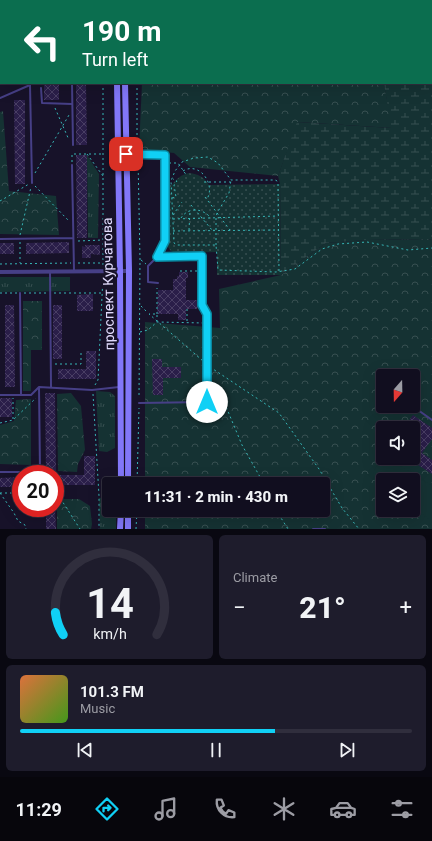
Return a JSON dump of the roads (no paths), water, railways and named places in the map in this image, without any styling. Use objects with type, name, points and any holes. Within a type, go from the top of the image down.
[{"type":"main road","name":"проспект Курчатова","points":[[117,84],[121,477]]},
{"type":"main road","name":"проспект Курчатова","points":[[125,84],[129,271],[128,477]]},
{"type":"main road","points":[[120,529],[121,517]]},
{"type":"main road","points":[[128,517],[128,529]]},
{"type":"street","points":[[0,272],[129,271]]},
{"type":"lane","points":[[0,98],[30,84],[32,183]]},
{"type":"lane","points":[[72,84],[72,145]]},
{"type":"lane","points":[[41,88],[42,103],[72,104]]},
{"type":"lane","points":[[126,154],[165,155],[165,241],[157,257],[148,266],[148,282],[158,283]]},
{"type":"lane","points":[[72,165],[74,272]]},
{"type":"lane","points":[[0,239],[73,240]]},
{"type":"lane","points":[[139,403],[207,402],[207,314],[202,305],[202,256],[157,257]]},
{"type":"lane","points":[[50,272],[51,387]]},
{"type":"lane","points":[[20,293],[21,395]]},
{"type":"lane","points":[[0,395],[31,395],[39,387],[92,390],[120,387]]},
{"type":"lane","points":[[0,472],[40,472],[39,387]]},
{"type":"lane","points":[[420,411],[432,420]]},
{"type":"lane","points":[[313,529],[324,529]]}]
